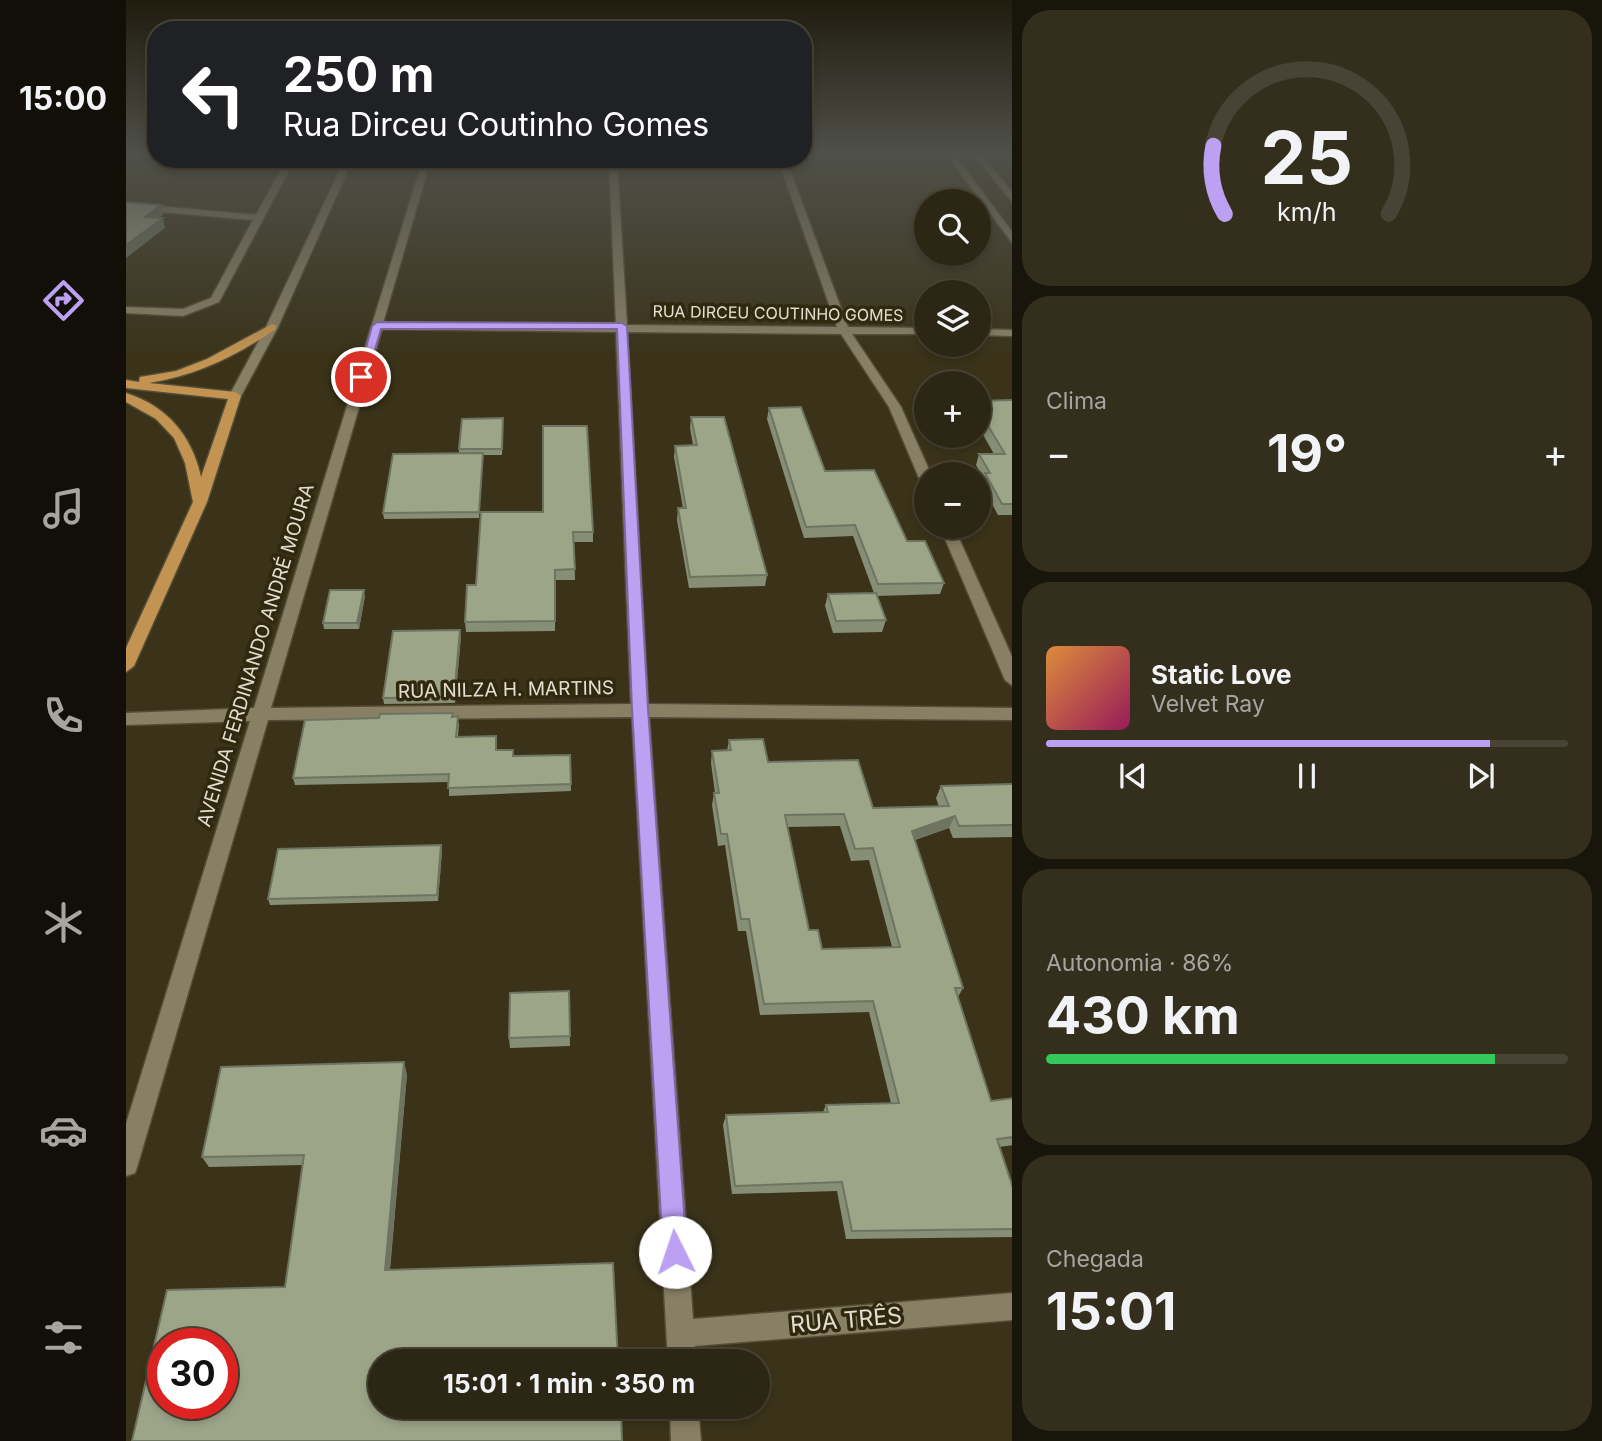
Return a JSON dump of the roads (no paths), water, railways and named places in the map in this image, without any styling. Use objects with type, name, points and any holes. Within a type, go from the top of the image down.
[{"type":"main road","points":[[126,382],[194,371],[234,352],[272,327]]},
{"type":"main road","points":[[126,382],[235,396],[200,502],[126,666]]},
{"type":"main road","points":[[126,397],[149,408],[181,433],[192,458],[200,502]]},
{"type":"street","points":[[126,310],[183,314],[199,311],[215,300],[257,221]]},
{"type":"street","points":[[235,396],[272,327],[320,221]]},
{"type":"street","name":"AVENIDA FERDINANDO ANDRÉ MOURA","points":[[126,1164],[408,221]]},
{"type":"street","points":[[616,221],[640,709],[681,1349]]},
{"type":"street","points":[[805,221],[844,330],[895,407],[919,462]]},
{"type":"street","points":[[998,221],[1012,241]]},
{"type":"street","name":"RUA DIRCEU COUTINHO GOMES","points":[[377,326],[622,326],[914,331]]},
{"type":"street","points":[[991,332],[1012,333]]},
{"type":"street","points":[[952,539],[1012,680]]},
{"type":"street","name":"RUA NILZA H. MARTINS","points":[[126,719],[259,713],[640,709],[1012,714]]},
{"type":"street","name":"RUA TRÊS","points":[[680,1334],[1012,1306]]},
{"type":"street","points":[[685,1419],[687,1441]]}]
